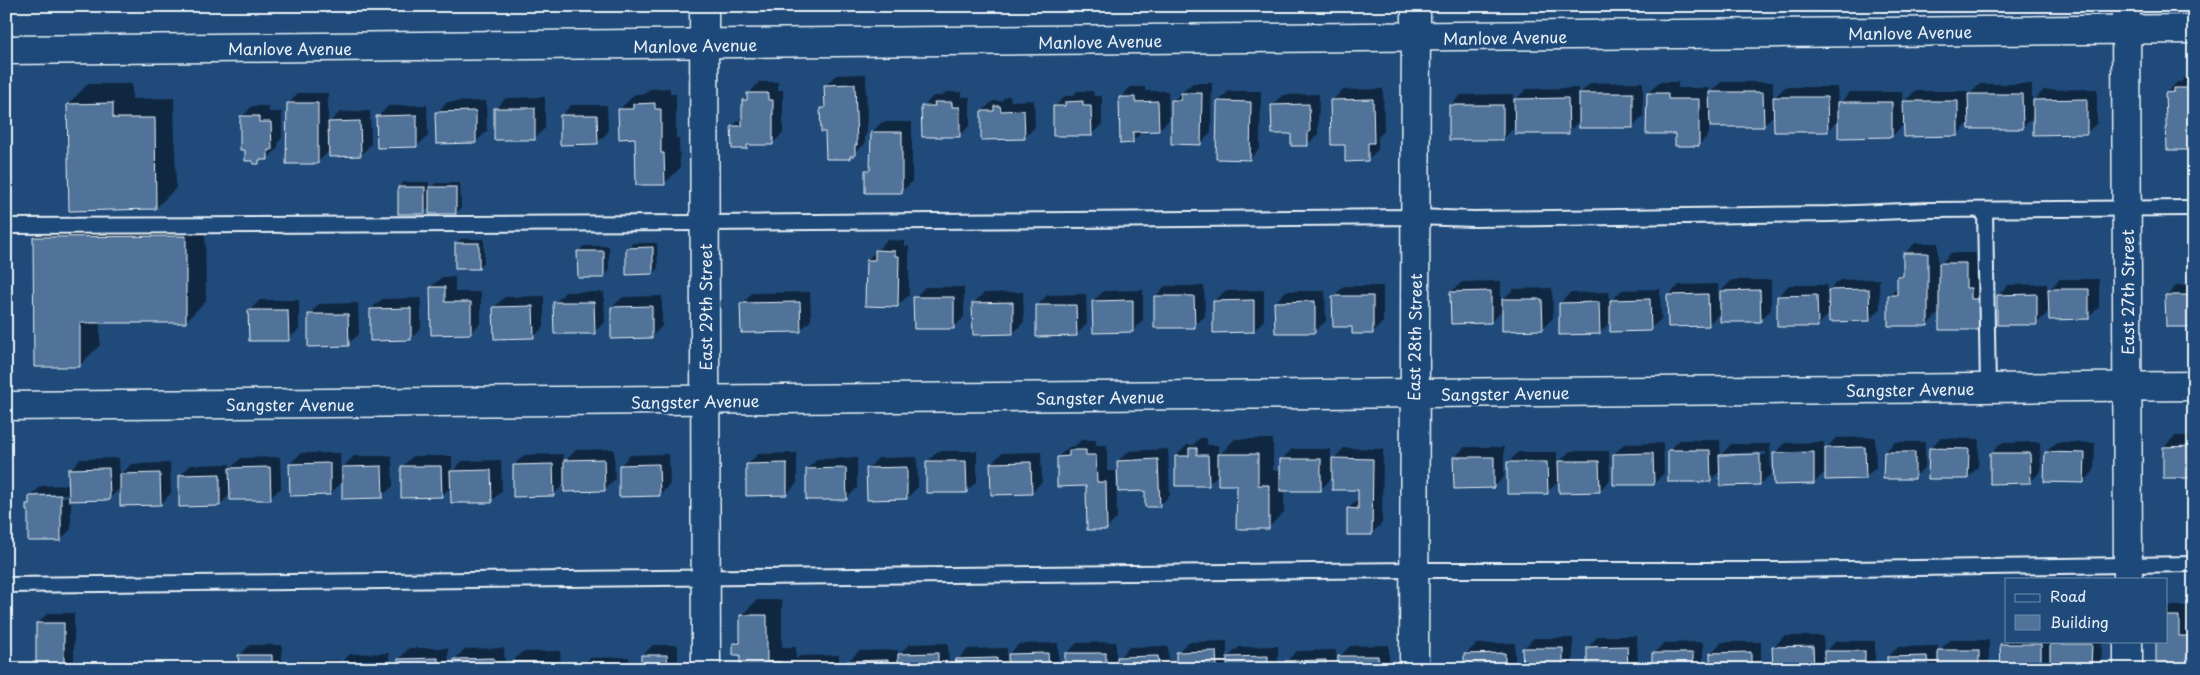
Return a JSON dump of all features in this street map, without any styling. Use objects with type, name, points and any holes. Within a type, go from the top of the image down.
[{"type":"street","name":"East 29th Street","points":[[704,6],[706,669]]},
{"type":"street","name":"East 28th Street","points":[[1414,669],[1413,394],[1416,6]]},
{"type":"street","name":"Manlove Avenue","points":[[6,50],[1416,38],[2126,18],[2194,29]]},
{"type":"street","name":"East 27th Street","points":[[2126,18],[2128,571]]},
{"type":"street","name":"Sangster Avenue","points":[[6,406],[2194,386]]},
{"type":"street","points":[[2128,642],[2128,669]]},
{"type":"lane","points":[[6,226],[704,223],[1415,216],[1474,219],[1830,214],[1929,210],[2194,208]]},
{"type":"lane","points":[[1985,210],[1988,388]]},
{"type":"lane","points":[[6,586],[1413,570],[2128,571],[2194,564]]},
{"type":"building","points":[[855,84],[857,145],[855,145],[855,156],[850,156],[850,159],[826,159],[825,132],[821,132],[820,108],[825,108],[824,85]]},
{"type":"building","points":[[2174,88],[2194,88],[2194,150],[2167,150],[2165,93],[2174,92]]},
{"type":"building","points":[[1709,92],[1763,92],[1764,127],[1710,127]]},
{"type":"building","points":[[747,93],[768,93],[768,100],[773,100],[773,145],[747,145],[747,149],[732,149],[731,126],[742,126],[742,100],[747,100]]},
{"type":"building","points":[[1181,93],[1202,93],[1201,145],[1171,144],[1171,100],[1181,100]]},
{"type":"building","points":[[1579,93],[1633,93],[1633,128],[1579,128]]},
{"type":"building","points":[[1647,93],[1668,93],[1668,99],[1699,99],[1699,146],[1675,146],[1675,134],[1646,134]]},
{"type":"building","points":[[1968,94],[2022,94],[2023,129],[1969,129]]},
{"type":"building","points":[[1119,97],[1135,97],[1135,102],[1158,101],[1159,131],[1133,132],[1133,143],[1120,144]]},
{"type":"building","points":[[1773,97],[1827,97],[1828,132],[1774,132]]},
{"type":"building","points":[[1568,98],[1569,134],[1515,134],[1514,99]]},
{"type":"building","points":[[1373,99],[1374,143],[1368,143],[1368,161],[1345,162],[1345,145],[1331,145],[1330,100]]},
{"type":"building","points":[[2087,99],[2087,134],[2033,135],[2033,100]]},
{"type":"building","points":[[1083,101],[1083,106],[1091,106],[1092,136],[1053,136],[1053,106],[1065,106],[1065,102]]},
{"type":"building","points":[[1217,101],[1251,102],[1250,160],[1216,159]]},
{"type":"building","points":[[1903,101],[1958,101],[1958,136],[1904,137]]},
{"type":"building","points":[[934,102],[952,102],[952,107],[960,107],[960,137],[922,137],[921,106],[935,106]]},
{"type":"building","points":[[1838,102],[1892,102],[1892,137],[1838,138]]},
{"type":"building","points":[[113,103],[113,118],[155,118],[156,209],[69,211],[67,104]]},
{"type":"building","points":[[287,103],[318,103],[318,164],[286,164]]},
{"type":"building","points":[[655,103],[655,109],[661,109],[661,153],[664,153],[665,185],[636,185],[635,138],[619,139],[618,109],[633,109],[633,104]]},
{"type":"building","points":[[1309,104],[1310,132],[1308,132],[1308,146],[1291,146],[1291,134],[1272,134],[1271,105]]},
{"type":"building","points":[[1449,105],[1503,105],[1503,140],[1449,140]]},
{"type":"building","points":[[994,106],[1000,106],[1001,111],[1024,110],[1025,139],[981,140],[981,111],[994,111]]},
{"type":"building","points":[[494,108],[535,108],[535,140],[494,140]]},
{"type":"building","points":[[476,111],[476,143],[436,144],[435,112]]},
{"type":"building","points":[[417,115],[417,147],[377,148],[376,116]]},
{"type":"building","points":[[560,115],[597,115],[598,144],[560,145]]},
{"type":"building","points":[[240,116],[259,116],[259,122],[271,122],[272,150],[268,150],[268,160],[259,160],[259,164],[253,164],[253,161],[245,161],[245,150],[240,150]]},
{"type":"building","points":[[360,121],[361,156],[329,157],[328,122]]},
{"type":"building","points":[[871,132],[902,132],[902,193],[865,193],[865,170],[870,170]]},
{"type":"building","points":[[398,187],[425,187],[425,214],[398,214]]},
{"type":"building","points":[[429,187],[456,187],[456,214],[429,214]]},
{"type":"building","points":[[186,236],[186,323],[80,323],[80,367],[34,367],[33,237]]},
{"type":"building","points":[[455,243],[479,243],[479,269],[455,269]]},
{"type":"building","points":[[653,247],[653,274],[626,275],[626,248]]},
{"type":"building","points":[[875,250],[895,251],[895,256],[899,256],[898,307],[865,306],[866,260],[875,260]]},
{"type":"building","points":[[577,251],[604,251],[604,278],[578,278]]},
{"type":"building","points":[[1903,253],[1928,253],[1928,326],[1888,326],[1888,295],[1897,295],[1897,276],[1903,276]]},
{"type":"building","points":[[1939,263],[1966,263],[1966,288],[1971,288],[1971,299],[1980,299],[1980,330],[1939,330]]},
{"type":"building","points":[[430,287],[445,287],[445,302],[471,302],[471,334],[431,335]]},
{"type":"building","points":[[1869,289],[1870,321],[1829,322],[1828,290]]},
{"type":"building","points":[[2048,289],[2089,289],[2089,319],[2049,320]]},
{"type":"building","points":[[1760,290],[1761,322],[1720,322],[1720,291]]},
{"type":"building","points":[[1491,291],[1491,323],[1451,324],[1450,292]]},
{"type":"building","points":[[1708,294],[1709,326],[1668,327],[1667,295]]},
{"type":"building","points":[[2037,294],[2037,325],[1997,325],[1997,295]]},
{"type":"building","points":[[1817,295],[1818,327],[1777,327],[1777,296]]},
{"type":"building","points":[[2165,295],[2194,295],[2194,327],[2166,327]]},
{"type":"building","points":[[1154,296],[1194,296],[1195,328],[1154,328]]},
{"type":"building","points":[[1332,296],[1373,296],[1373,334],[1352,334],[1352,327],[1333,327]]},
{"type":"building","points":[[913,297],[954,297],[954,329],[914,329]]},
{"type":"building","points":[[1502,299],[1542,299],[1543,330],[1502,331]]},
{"type":"building","points":[[1650,299],[1651,331],[1610,332],[1610,300]]},
{"type":"building","points":[[1133,300],[1133,332],[1093,333],[1092,301]]},
{"type":"building","points":[[1254,300],[1254,332],[1213,333],[1213,301]]},
{"type":"building","points":[[1315,301],[1315,333],[1275,333],[1274,302]]},
{"type":"building","points":[[553,302],[594,302],[595,334],[554,334]]},
{"type":"building","points":[[800,302],[801,332],[741,333],[740,303]]},
{"type":"building","points":[[1013,302],[1013,334],[973,335],[972,303]]},
{"type":"building","points":[[1599,302],[1600,334],[1559,335],[1559,303]]},
{"type":"building","points":[[1036,305],[1076,305],[1077,336],[1036,337]]},
{"type":"building","points":[[533,306],[534,338],[494,339],[493,307]]},
{"type":"building","points":[[652,306],[652,338],[611,339],[611,307]]},
{"type":"building","points":[[411,308],[411,340],[370,341],[370,309]]},
{"type":"building","points":[[248,310],[288,310],[289,341],[249,341]]},
{"type":"building","points":[[308,314],[348,314],[349,346],[308,347]]},
{"type":"building","points":[[2194,446],[2194,478],[2163,478],[2163,447]]},
{"type":"building","points":[[1865,447],[1866,479],[1825,480],[1825,448]]},
{"type":"building","points":[[1189,448],[1197,448],[1197,455],[1208,455],[1209,486],[1175,486],[1175,456],[1189,456]]},
{"type":"building","points":[[1929,448],[1969,449],[1968,479],[1928,479]]},
{"type":"building","points":[[1069,450],[1086,450],[1086,455],[1096,455],[1097,482],[1106,482],[1107,530],[1087,530],[1086,486],[1057,487],[1057,457],[1069,456]]},
{"type":"building","points":[[1668,450],[1710,450],[1711,482],[1668,482]]},
{"type":"building","points":[[1814,452],[1814,484],[1774,485],[1773,453]]},
{"type":"building","points":[[1884,452],[1915,452],[1915,479],[1883,479]]},
{"type":"building","points":[[2045,452],[2085,453],[2084,483],[2044,482]]},
{"type":"building","points":[[1653,453],[1654,485],[1613,485],[1613,454]]},
{"type":"building","points":[[1990,453],[2030,453],[2031,483],[1990,484]]},
{"type":"building","points":[[1218,454],[1258,454],[1258,485],[1269,485],[1269,529],[1236,529],[1237,485],[1218,485]]},
{"type":"building","points":[[1760,454],[1760,485],[1720,486],[1719,455]]},
{"type":"building","points":[[1453,457],[1494,457],[1494,488],[1454,489]]},
{"type":"building","points":[[1332,458],[1373,459],[1372,535],[1347,535],[1347,508],[1358,509],[1358,490],[1332,490]]},
{"type":"building","points":[[604,459],[605,491],[564,492],[564,460]]},
{"type":"building","points":[[1158,459],[1160,507],[1145,507],[1145,491],[1118,492],[1117,461]]},
{"type":"building","points":[[1280,459],[1321,459],[1321,491],[1280,491]]},
{"type":"building","points":[[926,461],[966,461],[967,493],[926,493]]},
{"type":"building","points":[[1558,461],[1599,461],[1600,492],[1559,493]]},
{"type":"building","points":[[1031,462],[1032,494],[991,495],[990,463]]},
{"type":"building","points":[[1507,462],[1547,462],[1548,494],[1507,494]]},
{"type":"building","points":[[330,463],[330,495],[290,496],[289,464]]},
{"type":"building","points":[[787,463],[787,495],[746,496],[746,464]]},
{"type":"building","points":[[553,464],[554,496],[513,497],[513,465]]},
{"type":"building","points":[[659,464],[660,496],[619,497],[619,465]]},
{"type":"building","points":[[382,466],[383,498],[342,499],[342,467]]},
{"type":"building","points":[[401,466],[441,466],[442,497],[401,498]]},
{"type":"building","points":[[270,467],[271,500],[230,500],[229,468]]},
{"type":"building","points":[[907,467],[907,499],[867,500],[866,468]]},
{"type":"building","points":[[109,468],[110,500],[69,501],[68,469]]},
{"type":"building","points":[[846,468],[847,500],[806,500],[806,469]]},
{"type":"building","points":[[491,470],[492,503],[451,503],[450,471]]},
{"type":"building","points":[[160,473],[161,505],[120,506],[120,474]]},
{"type":"building","points":[[220,474],[220,506],[179,507],[179,475]]},
{"type":"building","points":[[61,495],[61,541],[28,541],[28,511],[26,511],[26,504],[29,504],[29,496]]},
{"type":"building","points":[[740,615],[767,615],[767,662],[781,662],[781,669],[740,669],[740,655],[733,655],[733,643],[740,643]]},
{"type":"building","points":[[2168,616],[2179,616],[2179,636],[2190,636],[2191,669],[2156,669],[2156,642],[2168,642]]},
{"type":"building","points":[[36,623],[64,623],[64,669],[36,669]]},
{"type":"building","points":[[2000,644],[2041,644],[2041,669],[2001,669]]},
{"type":"building","points":[[2050,644],[2092,644],[2091,669],[2050,669]]},
{"type":"building","points":[[1627,646],[1628,669],[1587,669],[1587,647]]},
{"type":"building","points":[[1813,646],[1814,669],[1773,669],[1772,647]]},
{"type":"building","points":[[1522,648],[1563,648],[1563,669],[1523,669]]},
{"type":"building","points":[[1938,650],[1979,650],[1979,669],[1938,669]]},
{"type":"building","points":[[1216,651],[1217,669],[1176,669],[1176,652]]},
{"type":"building","points":[[1824,651],[1865,651],[1865,669],[1824,669]]},
{"type":"building","points":[[1751,652],[1751,669],[1710,669],[1710,653]]},
{"type":"building","points":[[938,653],[938,669],[898,669],[898,654]]},
{"type":"building","points":[[1048,653],[1049,669],[1008,669],[1008,654]]},
{"type":"building","points":[[1065,653],[1106,653],[1106,669],[1065,669]]},
{"type":"building","points":[[1505,653],[1505,669],[1464,669],[1464,654]]},
{"type":"building","points":[[1652,653],[1693,653],[1693,669],[1652,669]]},
{"type":"building","points":[[238,655],[272,655],[272,669],[239,669]]},
{"type":"building","points":[[641,655],[667,655],[668,669],[641,669]]},
{"type":"building","points":[[1158,656],[1159,669],[1118,669],[1117,657]]},
{"type":"building","points":[[1268,656],[1268,669],[1227,669],[1227,657]]},
{"type":"building","points":[[1338,656],[1378,656],[1379,669],[1338,669]]},
{"type":"building","points":[[1927,656],[1928,669],[1887,669],[1887,657]]},
{"type":"building","points":[[438,658],[438,669],[398,669],[398,659]]},
{"type":"building","points":[[494,658],[494,669],[454,669],[454,659]]},
{"type":"building","points":[[997,658],[997,669],[956,669],[956,659]]},
{"type":"building","points":[[888,660],[888,669],[847,669],[847,661]]},
{"type":"building","points":[[1326,660],[1326,669],[1285,669],[1285,661]]},
{"type":"building","points":[[510,662],[550,662],[550,669],[510,669]]},
{"type":"building","points":[[379,663],[379,669],[338,669],[338,664]]},
{"type":"building","points":[[829,665],[829,669],[788,669],[788,666]]},
{"type":"building","points":[[619,668],[619,669],[578,669]]}]
